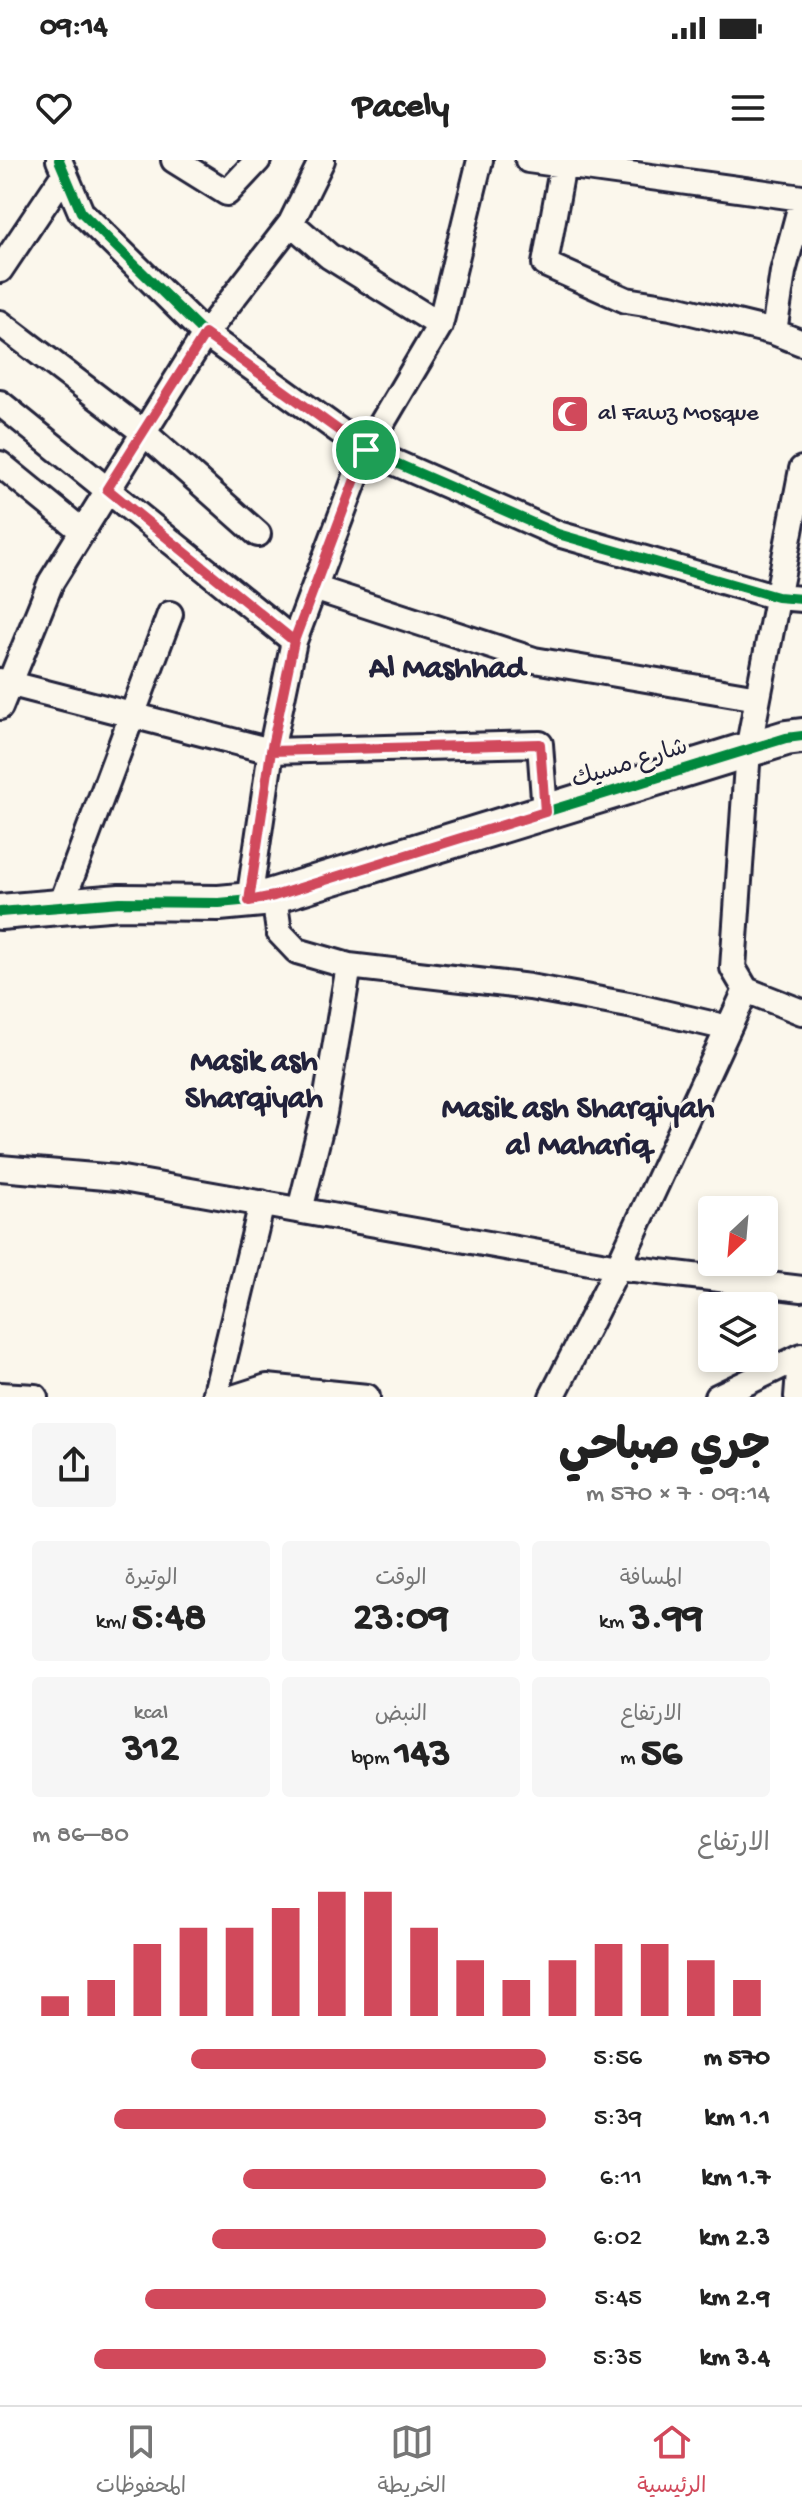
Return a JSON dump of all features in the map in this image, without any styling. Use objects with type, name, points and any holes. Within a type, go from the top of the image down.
[{"type":"street","points":[[174,160],[227,193],[258,160]]},
{"type":"street","points":[[0,707],[4,682],[51,582],[205,334],[291,223],[322,160]]},
{"type":"street","points":[[480,160],[440,325],[366,450],[294,641],[271,751],[261,898],[279,932],[297,951],[349,966],[530,987],[634,1006],[728,1028]]},
{"type":"street","points":[[528,160],[650,168],[802,199],[783,272],[774,332]]},
{"type":"street","points":[[563,164],[545,264],[626,300],[671,307],[774,332],[802,343]]},
{"type":"street","points":[[0,270],[62,166]]},
{"type":"street","points":[[62,166],[81,212],[205,334],[366,450],[558,534],[777,597],[802,599]]},
{"type":"street","points":[[291,223],[329,256],[440,325]]},
{"type":"street","points":[[0,323],[143,432],[258,534]]},
{"type":"street","points":[[0,403],[294,641]]},
{"type":"street","points":[[0,464],[82,531]]},
{"type":"street","points":[[802,469],[794,544],[777,597],[748,750],[733,968],[746,990],[802,1012]]},
{"type":"street","points":[[314,588],[534,660],[758,698]]},
{"type":"street","points":[[61,905],[170,614]]},
{"type":"street","points":[[4,682],[271,751],[540,744],[545,812]]},
{"type":"street","name":"شارع مسيك","points":[[0,912],[61,905],[219,903],[261,898],[802,736]]},
{"type":"street","points":[[300,1210],[324,1113],[349,966]]},
{"type":"street","points":[[552,1397],[618,1267],[746,990]]},
{"type":"street","points":[[0,1168],[117,1178],[618,1267],[802,1289]]},
{"type":"street","points":[[215,1397],[262,1203]]},
{"type":"street","points":[[717,1397],[801,1357]]},
{"type":"street","points":[[797,1397],[801,1357]]},
{"type":"street","points":[[236,1397],[267,1387],[367,1397]]},
{"type":"street","points":[[0,1395],[35,1397]]},
{"type":"cycle path","points":[[59,160],[81,212],[205,334],[366,450],[558,534],[777,597],[802,599]]},
{"type":"cycle path","points":[[0,912],[120,902],[219,903],[262,899],[786,738],[802,736]]},
{"type":"place","name":"al Fawz Mosque","points":[[570,414]]},
{"type":"district","name":"Al Mashhad","points":[[447,670]]},
{"type":"district","name":"Masik ash Sharqiyah","points":[[254,1082]]},
{"type":"district","name":"Masik ash Sharqiyah al Mahariq","points":[[578,1128]]},
{"type":"route","points":[[366,450],[205,334],[107,489],[294,641],[271,751],[249,901],[274,896],[545,812],[540,744],[271,751],[294,641],[366,450]]}]
